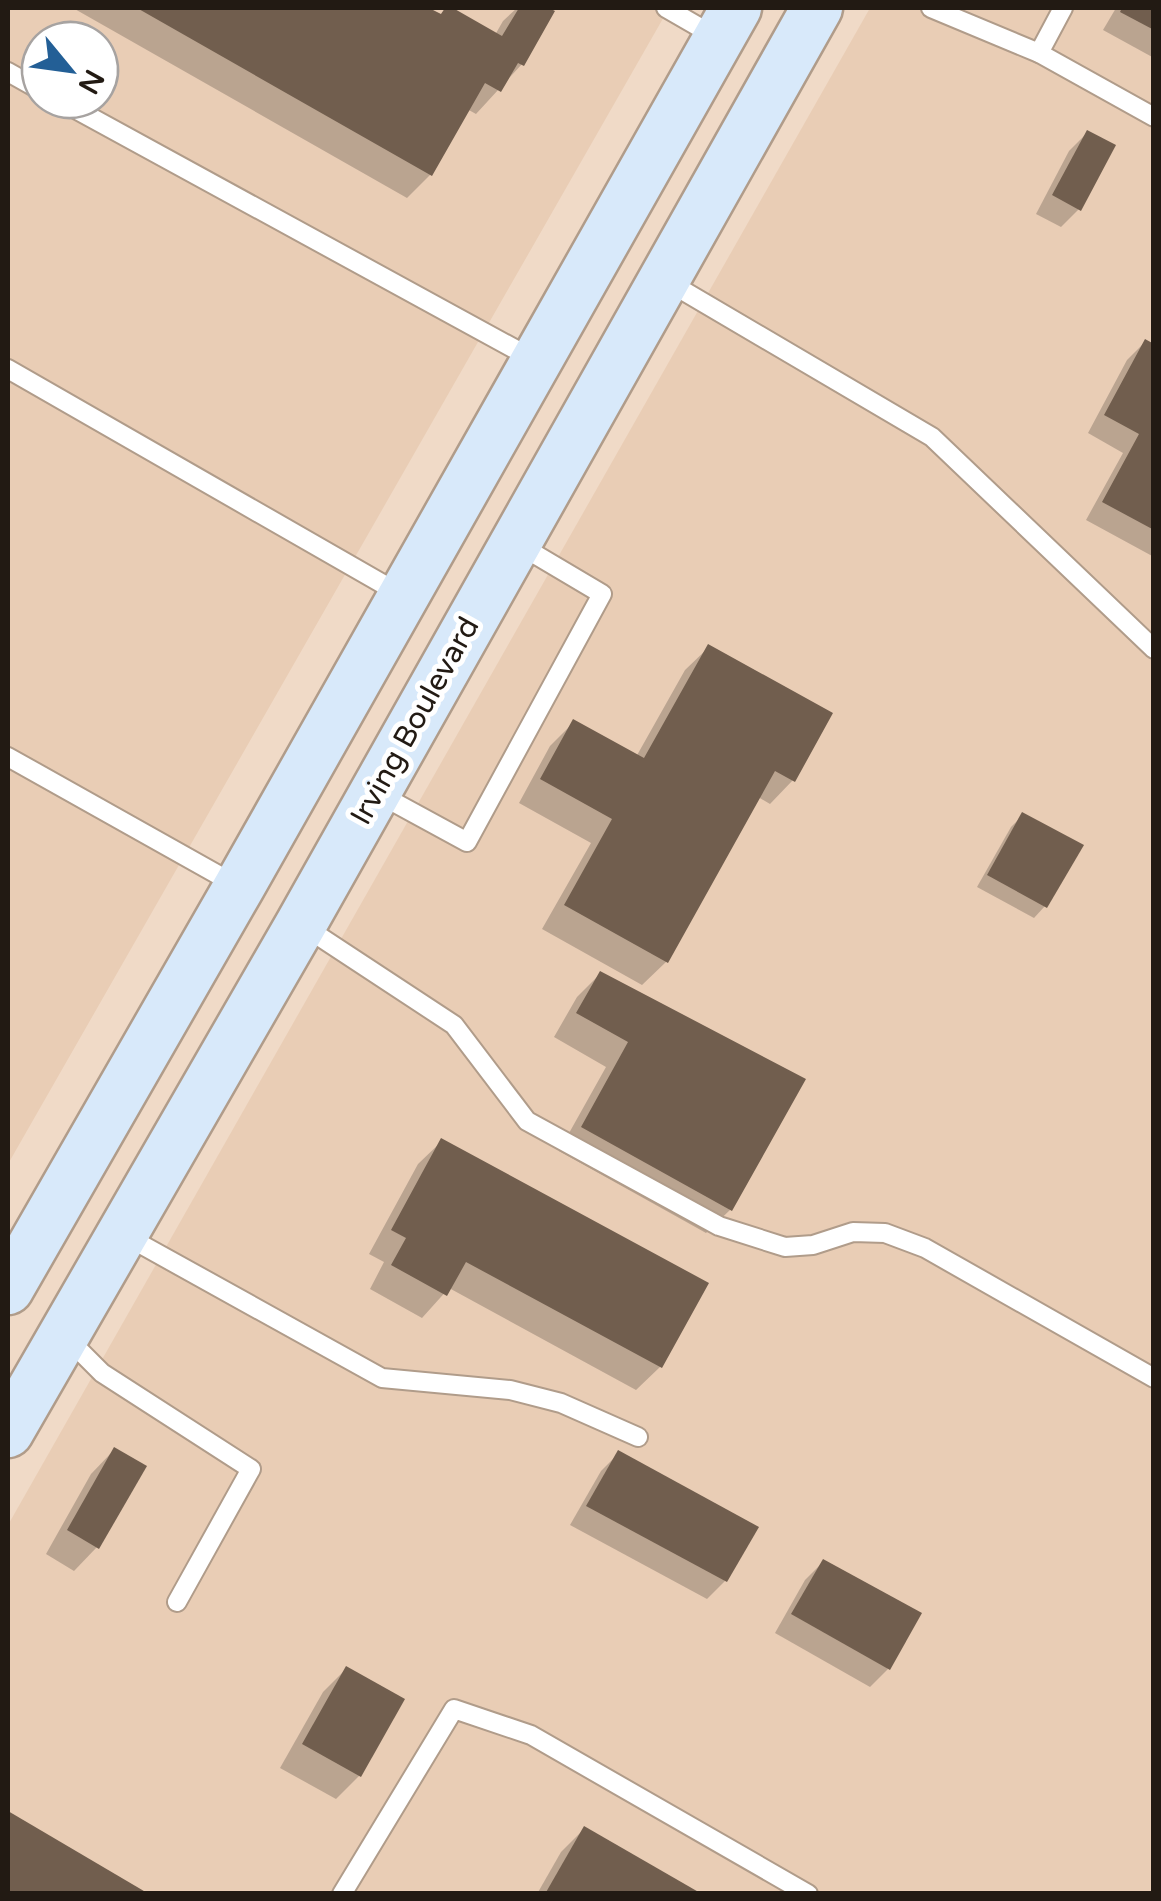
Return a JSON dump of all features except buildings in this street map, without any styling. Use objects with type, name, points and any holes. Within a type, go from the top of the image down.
[{"type":"main road","name":"Irving Boulevard","points":[[8,1432],[301,924],[817,8]]},
{"type":"main road","points":[[8,1289],[727,23],[780,72]]},
{"type":"main road","points":[[601,244],[665,279]]},
{"type":"main road","points":[[536,360],[600,395]]},
{"type":"main road","points":[[239,887],[301,924]]},
{"type":"main road","points":[[59,1199],[121,1234]]},
{"type":"main road","points":[[8,1303],[63,1334]]},
{"type":"lane","points":[[666,8],[727,23]]},
{"type":"lane","points":[[931,8],[1039,53],[1154,117]]},
{"type":"lane","points":[[1039,53],[1063,8]]},
{"type":"lane","points":[[96,120],[536,360]]},
{"type":"lane","points":[[665,279],[932,437],[1154,648]]},
{"type":"lane","points":[[8,368],[403,596]]},
{"type":"lane","points":[[375,792],[467,842],[602,594],[516,543]]},
{"type":"lane","points":[[8,756],[239,887]]},
{"type":"lane","points":[[301,924],[454,1026],[527,1121],[719,1226],[785,1247],[813,1245],[853,1232],[885,1233],[924,1248],[1154,1378]]},
{"type":"lane","points":[[121,1234],[382,1378],[510,1390],[562,1403],[638,1437]]},
{"type":"lane","points":[[63,1334],[102,1373],[251,1469],[177,1602]]},
{"type":"lane","points":[[342,1894],[454,1709],[531,1734],[808,1894]]},
{"type":"shaded area","points":[[8,8],[669,8],[8,1164]]},
{"type":"shaded area","points":[[870,8],[1153,8],[1153,1893],[8,1894],[8,1525]]}]
